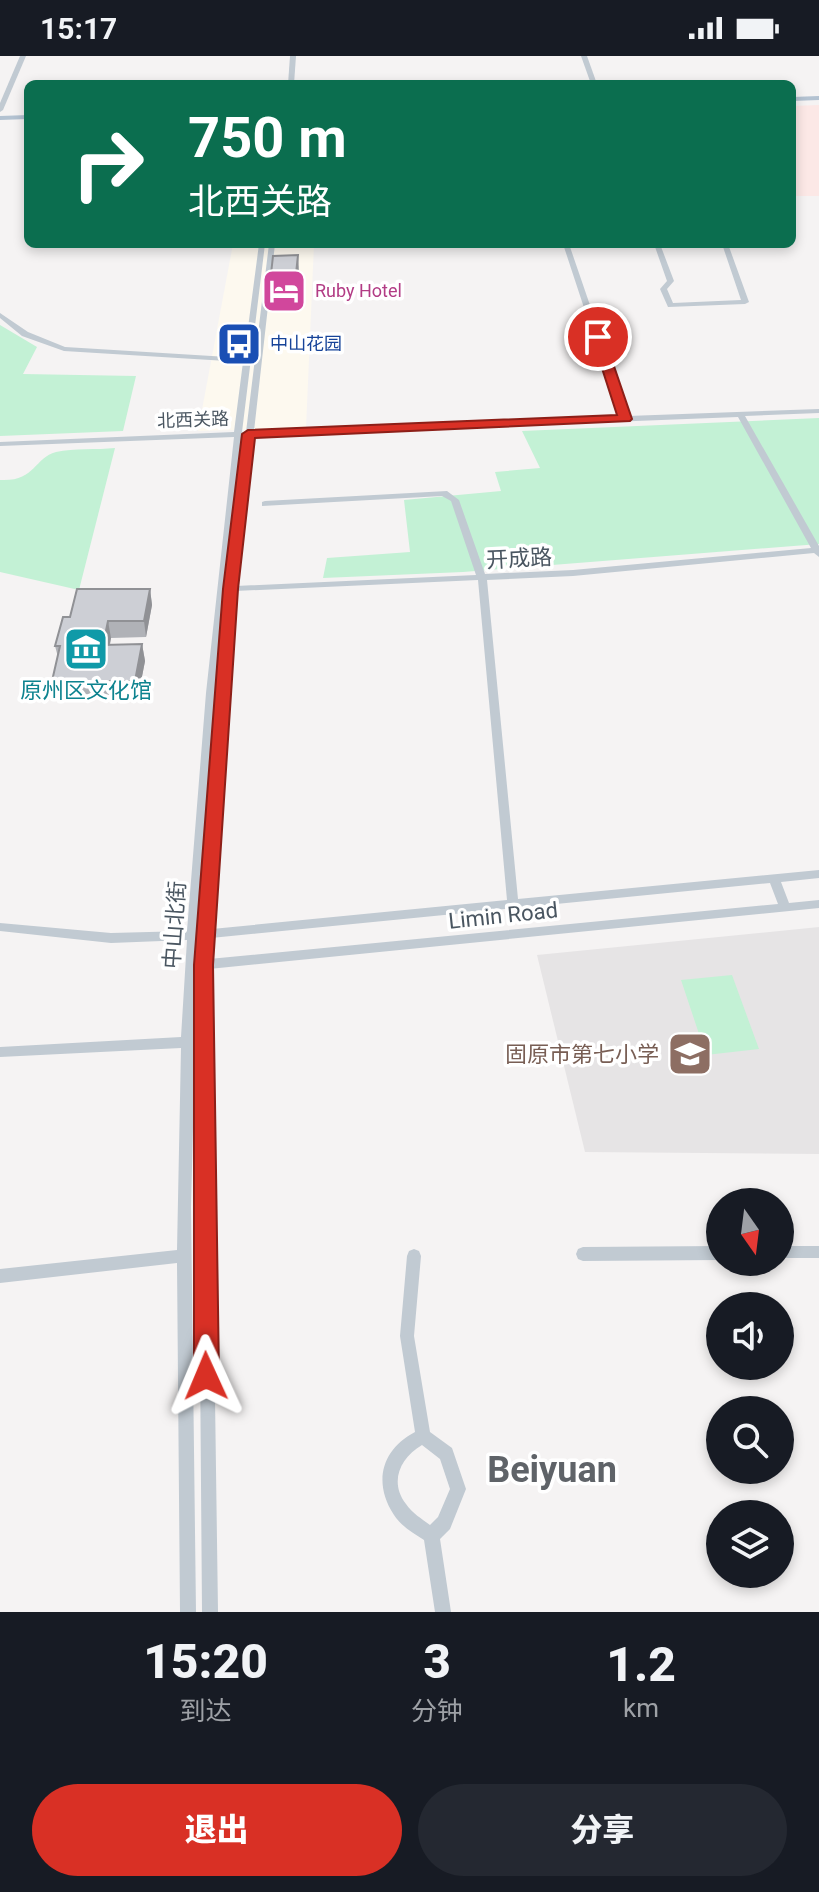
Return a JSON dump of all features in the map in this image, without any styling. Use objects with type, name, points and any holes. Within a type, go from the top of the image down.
[{"type":"main road","points":[[796,98],[819,97]]},
{"type":"main road","points":[[0,119],[24,118]]},
{"type":"street","points":[[0,110],[23,56]]},
{"type":"street","points":[[284,80],[286,56]]},
{"type":"street","points":[[291,80],[293,56]]},
{"type":"street","points":[[584,56],[593,80]]},
{"type":"street","name":"中山北街","points":[[244,434],[246,360],[261,248]]},
{"type":"street","name":"中山北街","points":[[210,1612],[197,966],[193,935],[226,589],[244,434],[271,248]]},
{"type":"street","points":[[567,248],[625,419]]},
{"type":"street","points":[[659,248],[671,281],[663,289],[671,305],[745,302],[726,248]]},
{"type":"street","points":[[0,315],[25,334],[64,349],[246,360]]},
{"type":"street","name":"北西关路","points":[[0,444],[819,411]]},
{"type":"street","points":[[740,414],[818,551]]},
{"type":"street","points":[[265,504],[451,495],[482,579],[513,904]]},
{"type":"street","name":"开成路","points":[[226,589],[482,579],[818,551]]},
{"type":"street","name":"中山北街","points":[[188,1612],[184,1256],[189,1042],[197,966],[206,934],[226,589]]},
{"type":"street","name":"Limin Road","points":[[0,927],[111,938],[193,935],[819,874]]},
{"type":"street","points":[[774,878],[785,907]]},
{"type":"street","name":"Limin Road","points":[[197,966],[819,904]]},
{"type":"street","points":[[0,1052],[189,1042]]},
{"type":"street","points":[[794,1252],[819,1252]]},
{"type":"street","points":[[583,1254],[706,1253]]},
{"type":"street","points":[[0,1276],[184,1256]]},
{"type":"street","points":[[414,1256],[407,1336],[423,1436],[446,1454],[458,1489],[444,1523],[431,1536]]},
{"type":"street","points":[[423,1436],[404,1445],[391,1468],[391,1486],[398,1509],[431,1536],[443,1612]]},
{"type":"shaded area","points":[[819,105],[819,196],[796,196],[796,106]]},
{"type":"shaded area","points":[[232,248],[314,248],[306,428],[198,431]]},
{"type":"shaded area","name":"固原市第七小学","points":[[819,927],[819,1154],[585,1152],[537,955]]},
{"type":"green space","points":[[0,325],[37,347],[23,374],[136,376],[123,431],[0,436]]},
{"type":"green space","points":[[819,418],[819,544],[463,572],[323,578],[327,558],[410,552],[404,500],[501,491],[495,472],[540,468],[522,431]]},
{"type":"green space","points":[[115,448],[79,590],[0,572],[0,480],[12,480],[27,474],[56,452]]},
{"type":"green space","points":[[732,975],[759,1049],[706,1055],[681,980]]},
{"type":"building","points":[[298,255],[295,283],[270,283],[273,256]]},
{"type":"building","name":"原州区文化馆","points":[[77,589],[150,589],[144,621],[108,621],[103,645],[142,644],[135,681],[52,681],[60,646],[55,646],[63,617],[70,617]]},
{"type":"place","name":"Ruby Hotel","points":[[284,291]]},
{"type":"place","name":"中山花园","points":[[239,344]]},
{"type":"place","name":"原州区文化馆","points":[[86,649]]},
{"type":"place","name":"固原市第七小学","points":[[690,1054]]},
{"type":"district","name":"Beiyuan","points":[[552,1469]]},
{"type":"route","points":[[206,1376],[203,965],[215,776],[248,434],[625,419],[598,337]]}]
